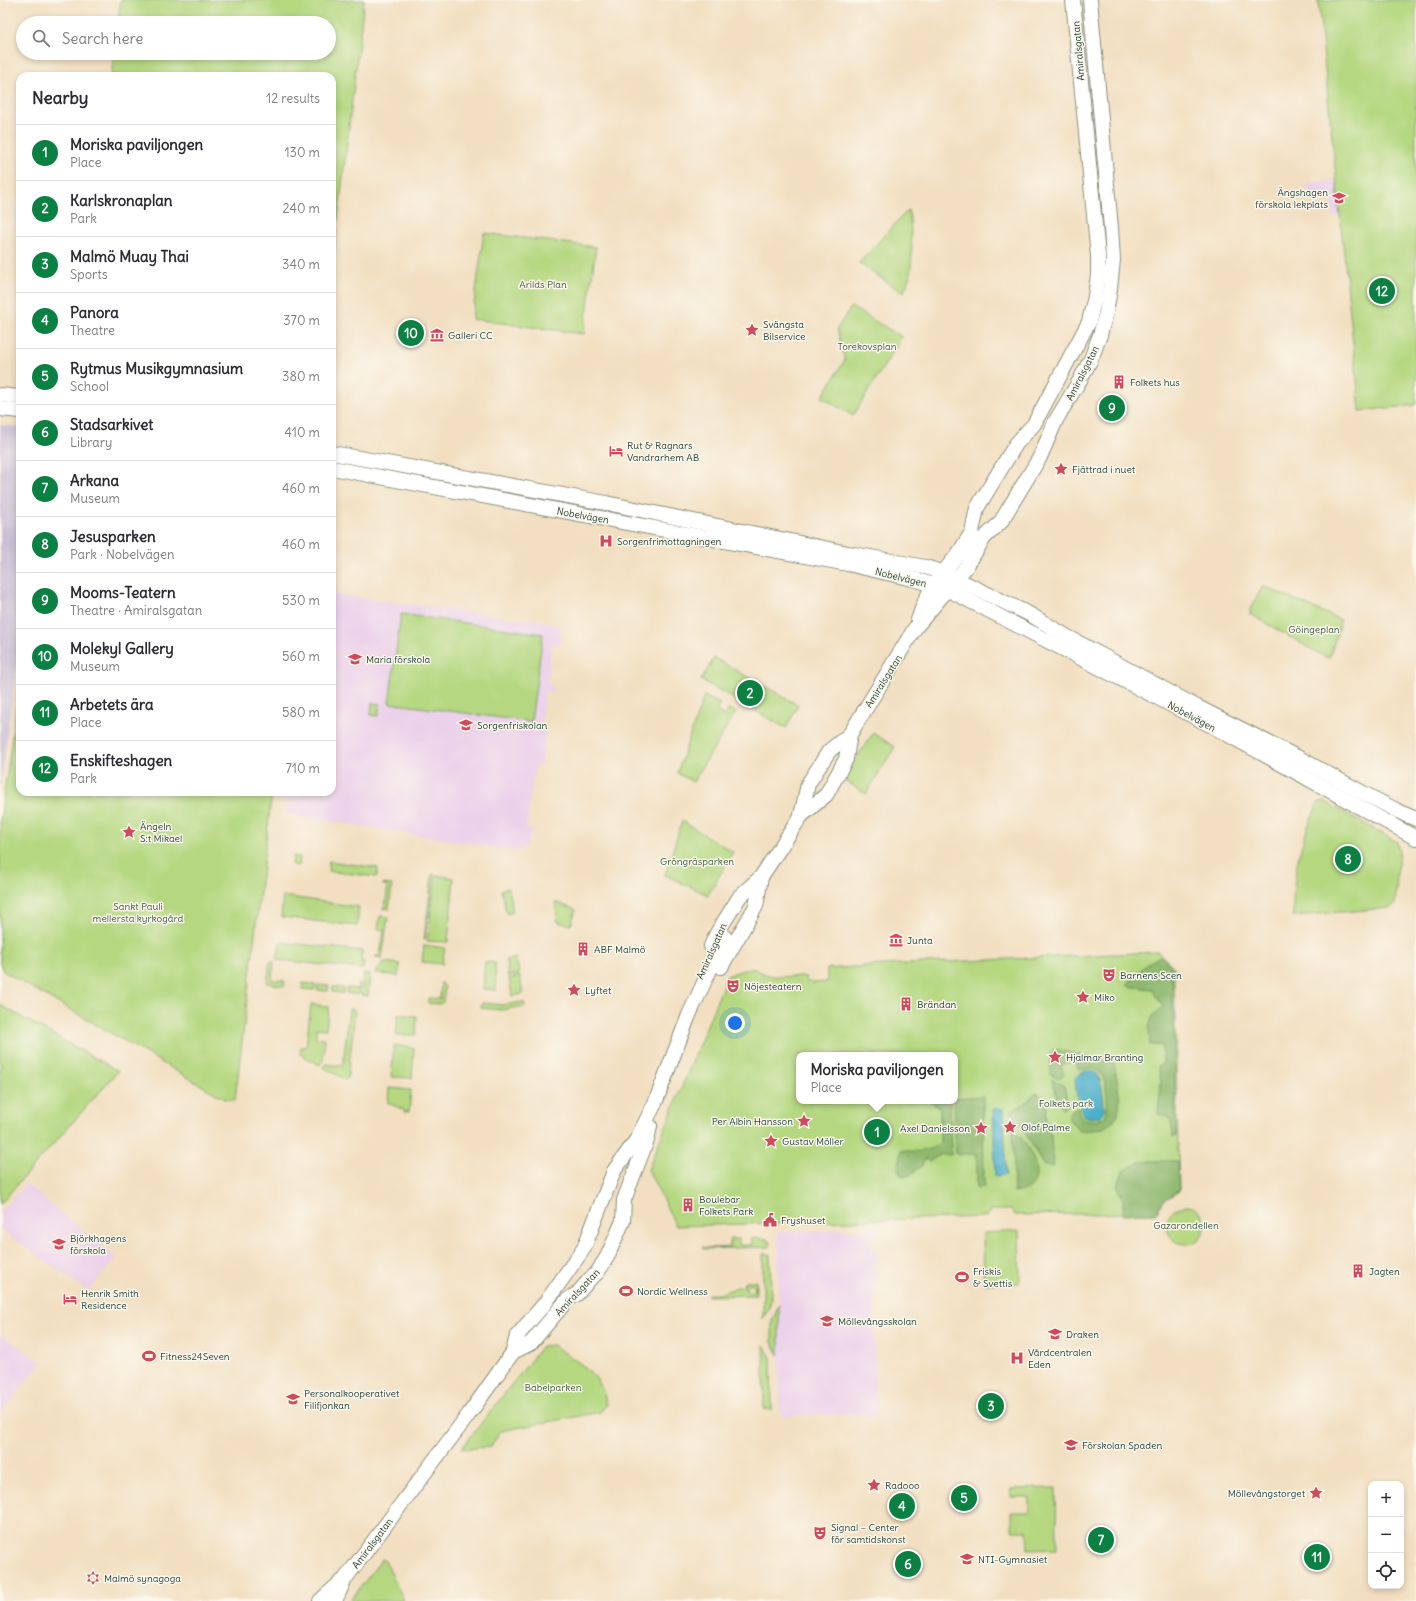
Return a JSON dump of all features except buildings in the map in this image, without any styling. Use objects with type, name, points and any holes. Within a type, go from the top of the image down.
[{"type":"main road","name":"Amiralsgatan","points":[[915,628],[933,584],[959,553],[972,532],[977,508],[1016,444],[1034,424],[1060,378],[1089,322],[1094,303],[1098,275],[1096,229],[1073,0]]},
{"type":"main road","name":"Amiralsgatan","points":[[801,816],[808,784],[830,750],[850,734],[915,628],[966,567],[984,538],[1000,523],[1040,457],[1056,420],[1091,359],[1100,335],[1106,314],[1113,260],[1090,0]]},
{"type":"main road","points":[[0,395],[16,397]]},
{"type":"main road","points":[[0,409],[16,411]]},
{"type":"main road","name":"Nobelvägen","points":[[336,454],[606,503],[848,553],[925,567],[942,572],[1031,615],[1066,636],[1197,707],[1299,758],[1370,797],[1416,819]]},
{"type":"main road","name":"Nobelvägen","points":[[336,469],[841,563],[933,584],[947,589],[1214,727],[1416,838]]},
{"type":"main road","name":"Amiralsgatan","points":[[689,1015],[699,975],[716,933],[740,896],[761,877],[801,816],[826,795],[846,759],[850,734]]},
{"type":"main road","name":"Amiralsgatan","points":[[689,1015],[716,978],[727,955],[756,906],[761,877]]},
{"type":"main road","name":"Amiralsgatan","points":[[320,1601],[345,1579],[469,1414],[513,1352],[517,1336],[546,1302],[584,1248],[614,1172],[637,1139],[655,1103],[689,1015],[725,937]]},
{"type":"main road","name":"Amiralsgatan","points":[[513,1352],[531,1343],[567,1300],[577,1294],[597,1273],[607,1257],[623,1221],[624,1200],[647,1140],[655,1103]]},
{"type":"main road","name":"Amiralsgatan","points":[[335,1601],[345,1579]]},
{"type":"shaded area","name":"Ängshagen förskola lekplats","points":[[1345,179],[1349,215],[1333,217],[1331,197],[1309,200],[1307,183]]},
{"type":"shaded area","points":[[0,425],[16,427],[16,667],[0,789]]},
{"type":"shaded area","name":"Sorgenfriskolan","points":[[336,595],[554,623],[559,627],[561,633],[559,645],[552,644],[547,684],[553,685],[552,692],[545,691],[540,731],[546,732],[541,766],[535,766],[526,829],[532,831],[527,845],[518,851],[286,814],[288,796],[336,796]]},
{"type":"shaded area","name":"Björkhagens förskola","points":[[26,1184],[116,1258],[88,1291],[0,1229],[0,1212]]},
{"type":"shaded area","name":"Möllevångsskolan","points":[[877,1229],[877,1234],[872,1236],[870,1239],[871,1245],[878,1259],[874,1264],[874,1271],[877,1279],[874,1285],[875,1393],[878,1399],[877,1411],[875,1415],[868,1417],[862,1414],[794,1415],[788,1418],[785,1417],[782,1415],[780,1410],[778,1232]]},
{"type":"shaded area","points":[[0,1335],[42,1362],[0,1414]]},
{"type":"green space","points":[[121,0],[364,0],[336,236],[336,72],[112,72],[113,60],[336,60],[336,16],[119,16]]},
{"type":"green space","points":[[1318,0],[1416,0],[1416,405],[1360,411]]},
{"type":"green space","points":[[908,210],[910,217],[912,256],[910,275],[903,293],[859,263]]},
{"type":"green space","name":"Arilds Plan","points":[[484,233],[596,247],[584,334],[472,319]]},
{"type":"green space","name":"Torekovsplan","points":[[851,307],[902,337],[853,416],[822,397],[845,360],[837,329]]},
{"type":"green space","name":"Göingeplan","points":[[1263,586],[1341,620],[1330,656],[1325,657],[1250,614],[1250,610]]},
{"type":"green space","points":[[401,614],[543,634],[531,722],[389,703]]},
{"type":"green space","points":[[714,658],[798,705],[786,728],[701,680]]},
{"type":"green space","points":[[704,696],[720,704],[716,710],[724,716],[729,709],[736,712],[693,782],[677,773]]},
{"type":"green space","points":[[372,703],[380,704],[378,716],[371,715]]},
{"type":"green space","name":"Sankt Pauli mellersta kyrkogård","points":[[16,709],[16,796],[272,796],[235,1100],[225,1099],[3,971],[0,963],[0,821]]},
{"type":"green space","points":[[873,733],[895,747],[866,794],[843,779]]},
{"type":"green space","points":[[1324,801],[1397,842],[1399,851],[1395,904],[1390,908],[1293,916],[1294,885],[1298,858],[1306,832],[1318,803]]},
{"type":"green space","name":"Gröngräsparken","points":[[682,821],[733,852],[708,895],[665,875]]},
{"type":"green space","points":[[293,856],[300,857],[299,866],[292,865]]},
{"type":"green space","points":[[329,861],[378,868],[377,877],[328,871]]},
{"type":"green space","points":[[434,874],[429,917],[427,917],[424,940],[432,875]]},
{"type":"green space","points":[[436,875],[454,878],[448,942],[427,941]]},
{"type":"green space","points":[[383,884],[392,885],[389,909],[382,908],[385,907],[388,886]]},
{"type":"green space","points":[[508,888],[513,912],[507,914],[501,890]]},
{"type":"green space","points":[[283,896],[359,907],[357,926],[281,917]]},
{"type":"green space","points":[[555,902],[576,910],[571,925],[558,922]]},
{"type":"green space","points":[[380,916],[388,917],[382,958],[375,957],[380,956],[384,930],[378,929]]},
{"type":"green space","points":[[280,942],[362,951],[361,962],[364,962],[363,969],[277,960]]},
{"type":"green space","points":[[424,945],[445,948],[442,964],[422,962]]},
{"type":"green space","name":"Folkets park","points":[[1158,952],[1174,967],[1179,1191],[1164,1200],[1156,1213],[1015,1215],[1011,1210],[990,1210],[987,1217],[676,1226],[648,1170],[727,976],[752,968],[770,976],[806,977],[806,982],[827,982],[827,969]]},
{"type":"green space","points":[[1160,956],[1172,967],[1176,1136],[1173,1137],[1171,1121],[1168,1116],[1158,1114],[1161,1082],[1158,1066],[1163,1065],[1162,1045],[1150,1045],[1149,1029],[1152,1017],[1163,1007],[1152,989],[1127,986],[1135,975],[1147,964]]},
{"type":"green space","points":[[516,958],[519,974],[508,976],[506,960]]},
{"type":"green space","points":[[270,962],[274,962],[272,980],[285,981],[284,986],[267,983]]},
{"type":"green space","points":[[384,962],[400,964],[398,976],[376,973]]},
{"type":"green space","points":[[485,962],[495,963],[496,990],[483,989]]},
{"type":"green space","points":[[364,973],[370,974],[368,996],[361,995]]},
{"type":"green space","points":[[520,976],[523,994],[512,996],[509,978]]},
{"type":"green space","points":[[441,982],[445,986],[443,1002],[439,1004],[428,1003],[428,998],[440,999]]},
{"type":"green space","points":[[303,983],[315,985],[314,990],[302,989]]},
{"type":"green space","points":[[358,984],[360,984],[358,995],[346,993],[347,988],[358,989]]},
{"type":"green space","points":[[317,985],[329,986],[328,991],[317,990]]},
{"type":"green space","points":[[333,987],[344,988],[343,993],[332,992]]},
{"type":"green space","points":[[524,1002],[525,1006],[501,1010],[481,1008],[482,1003],[503,1005]]},
{"type":"green space","points":[[311,1004],[329,1007],[326,1029],[316,1028],[316,1038],[325,1039],[323,1059],[320,1065],[300,1054],[301,1047],[306,1047]]},
{"type":"green space","points":[[0,1005],[118,1071],[0,1204]]},
{"type":"green space","points":[[349,1009],[353,1009],[355,1011],[348,1076],[347,1079],[344,1079],[323,1067],[325,1064],[343,1066]]},
{"type":"green space","points":[[398,1014],[417,1016],[416,1035],[396,1035]]},
{"type":"green space","points":[[394,1045],[414,1048],[412,1078],[391,1077]]},
{"type":"green space","points":[[1054,1049],[1104,1061],[1113,1060],[1118,1087],[1119,1108],[1116,1118],[1103,1129],[1079,1131],[1068,1118],[1072,1110],[1076,1108],[1083,1118],[1093,1121],[1101,1119],[1106,1115],[1107,1104],[1105,1084],[1100,1073],[1092,1068],[1078,1069],[1075,1062],[1071,1061],[1061,1065],[1064,1074],[1059,1078],[1051,1075],[1050,1058]]},
{"type":"green space","points":[[1052,1079],[1064,1086],[1068,1104],[1065,1108],[1062,1108],[1058,1100]]},
{"type":"green space","points":[[389,1088],[411,1090],[409,1112],[404,1112],[404,1110],[388,1103]]},
{"type":"green space","points":[[1038,1093],[1047,1105],[1046,1122],[1051,1136],[1053,1167],[1043,1165],[1020,1123],[1012,1121],[1012,1111]]},
{"type":"green space","points":[[983,1096],[984,1187],[977,1188],[977,1154],[956,1154],[954,1104],[958,1104],[958,1098]]},
{"type":"green space","points":[[935,1104],[950,1104],[951,1127],[940,1127],[940,1107]]},
{"type":"green space","points":[[1013,1130],[1020,1136],[1029,1150],[1033,1158],[1036,1174],[1035,1181],[1031,1186],[1024,1190],[1014,1192]]},
{"type":"green space","points":[[940,1132],[951,1132],[951,1155],[942,1154],[929,1161],[926,1158],[923,1160],[922,1166],[914,1171],[913,1174],[902,1176],[898,1171],[901,1150],[916,1151],[931,1149],[940,1143]]},
{"type":"green space","points":[[1141,1161],[1178,1161],[1179,1191],[1164,1200],[1156,1213],[1123,1214],[1123,1200],[1117,1187],[1123,1171]]},
{"type":"green space","name":"Gazarondellen","points":[[1182,1206],[1190,1206],[1200,1211],[1204,1218],[1204,1232],[1200,1239],[1190,1244],[1182,1244],[1172,1239],[1170,1236],[1167,1229],[1167,1221],[1172,1211],[1175,1209]]},
{"type":"green space","points":[[1019,1231],[1020,1283],[984,1284],[983,1233]]},
{"type":"green space","points":[[752,1238],[767,1239],[770,1243],[770,1247],[703,1249],[703,1246],[705,1248],[730,1247],[730,1239],[739,1239],[739,1245],[752,1245]]},
{"type":"green space","points":[[763,1254],[770,1254],[771,1299],[770,1305],[763,1319]]},
{"type":"green space","points":[[745,1281],[756,1281],[756,1295],[708,1296],[708,1294],[720,1294],[736,1287],[746,1287],[747,1291],[754,1291],[755,1285],[743,1285]]},
{"type":"green space","points":[[779,1305],[779,1355],[772,1342],[772,1321]]},
{"type":"green space","name":"Babelparken","points":[[553,1345],[580,1363],[595,1377],[604,1394],[606,1405],[600,1412],[501,1431],[490,1447],[461,1449],[542,1346]]},
{"type":"green space","points":[[764,1345],[771,1358],[772,1410],[764,1409]]},
{"type":"green space","points":[[1056,1488],[1057,1549],[1028,1550],[1027,1530],[1012,1530],[1012,1512],[1029,1512],[1029,1497],[1011,1497],[1011,1489]]},
{"type":"green space","points":[[382,1559],[385,1560],[404,1601],[350,1601]]},
{"type":"water","points":[[1086,1071],[1097,1073],[1101,1083],[1104,1113],[1100,1117],[1087,1117],[1081,1111],[1079,1106],[1076,1094],[1075,1078],[1080,1073]]},
{"type":"water","points":[[993,1109],[1004,1109],[1006,1175],[995,1176]]},
{"type":"place","name":"Ängshagen förskola lekplats","points":[[1339,198]]},
{"type":"place","name":"Enskifteshagen","points":[[1382,291]]},
{"type":"place","name":"Svängsta Bilservice","points":[[752,330]]},
{"type":"place","name":"Molekyl Gallery","points":[[411,333]]},
{"type":"place","name":"Galleri CC","points":[[437,335]]},
{"type":"place","name":"Folkets hus","points":[[1119,382]]},
{"type":"place","name":"Mooms-Teatern","points":[[1112,408]]},
{"type":"place","name":"Rut & Ragnars Vandrarhem AB","points":[[616,451]]},
{"type":"place","name":"Fjättrad i nuet","points":[[1061,469]]},
{"type":"place","name":"Sorgenfrimottagningen","points":[[606,541]]},
{"type":"place","name":"Maria förskola","points":[[355,659]]},
{"type":"place","name":"Karlskronaplan","points":[[750,693]]},
{"type":"place","name":"Sorgenfriskolan","points":[[466,725]]},
{"type":"place","name":"Ängeln S:t Mikael","points":[[129,832]]},
{"type":"place","name":"Jesusparken","points":[[1348,859]]},
{"type":"place","name":"Junta","points":[[896,940]]},
{"type":"place","name":"ABF Malmö","points":[[583,949]]},
{"type":"place","name":"Barnens Scen","points":[[1109,975]]},
{"type":"place","name":"Nöjesteatern","points":[[733,986]]},
{"type":"place","name":"Lyftet","points":[[574,990]]},
{"type":"place","name":"Miko","points":[[1083,997]]},
{"type":"place","name":"Brändan","points":[[906,1004]]},
{"type":"place","name":"Hjalmar Branting","points":[[1055,1057]]},
{"type":"place","name":"Per Albin Hansson","points":[[804,1121]]},
{"type":"place","name":"Olof Palme","points":[[1010,1127]]},
{"type":"place","name":"Axel Danielsson","points":[[981,1128]]},
{"type":"place","name":"Moriska paviljongen","points":[[877,1132]]},
{"type":"place","name":"Gustav Möller","points":[[771,1141]]},
{"type":"place","name":"Boulebar Folkets Park","points":[[688,1205]]},
{"type":"place","name":"Fryshuset","points":[[770,1220]]},
{"type":"place","name":"Björkhagens förskola","points":[[59,1244]]},
{"type":"place","name":"Jagten","points":[[1358,1271]]},
{"type":"place","name":"Friskis & Svettis","points":[[962,1277]]},
{"type":"place","name":"Nordic Wellness","points":[[626,1291]]},
{"type":"place","name":"Henrik Smith Residence","points":[[70,1299]]},
{"type":"place","name":"Möllevångsskolan","points":[[827,1321]]},
{"type":"place","name":"Draken","points":[[1055,1334]]},
{"type":"place","name":"Fitness24Seven","points":[[149,1356]]},
{"type":"place","name":"Vårdcentralen Eden","points":[[1017,1358]]},
{"type":"place","name":"Personalkooperativet Filifjonkan","points":[[293,1399]]},
{"type":"place","name":"Malmö Muay Thai","points":[[991,1406]]},
{"type":"place","name":"Förskolan Spaden","points":[[1071,1445]]},
{"type":"place","name":"Radooo","points":[[874,1485]]},
{"type":"place","name":"Möllevångstorget","points":[[1316,1493]]},
{"type":"place","name":"Rytmus Musikgymnasium","points":[[964,1498]]},
{"type":"place","name":"Panora","points":[[902,1506]]},
{"type":"place","name":"Signal – Center för samtidskonst","points":[[820,1533]]},
{"type":"place","name":"Arkana","points":[[1101,1540]]},
{"type":"place","name":"Arbetets ära","points":[[1317,1557]]},
{"type":"place","name":"NTI-Gymnasiet","points":[[967,1559]]},
{"type":"place","name":"Stadsarkivet","points":[[908,1564]]},
{"type":"place","name":"Malmö synagoga","points":[[93,1578]]}]
